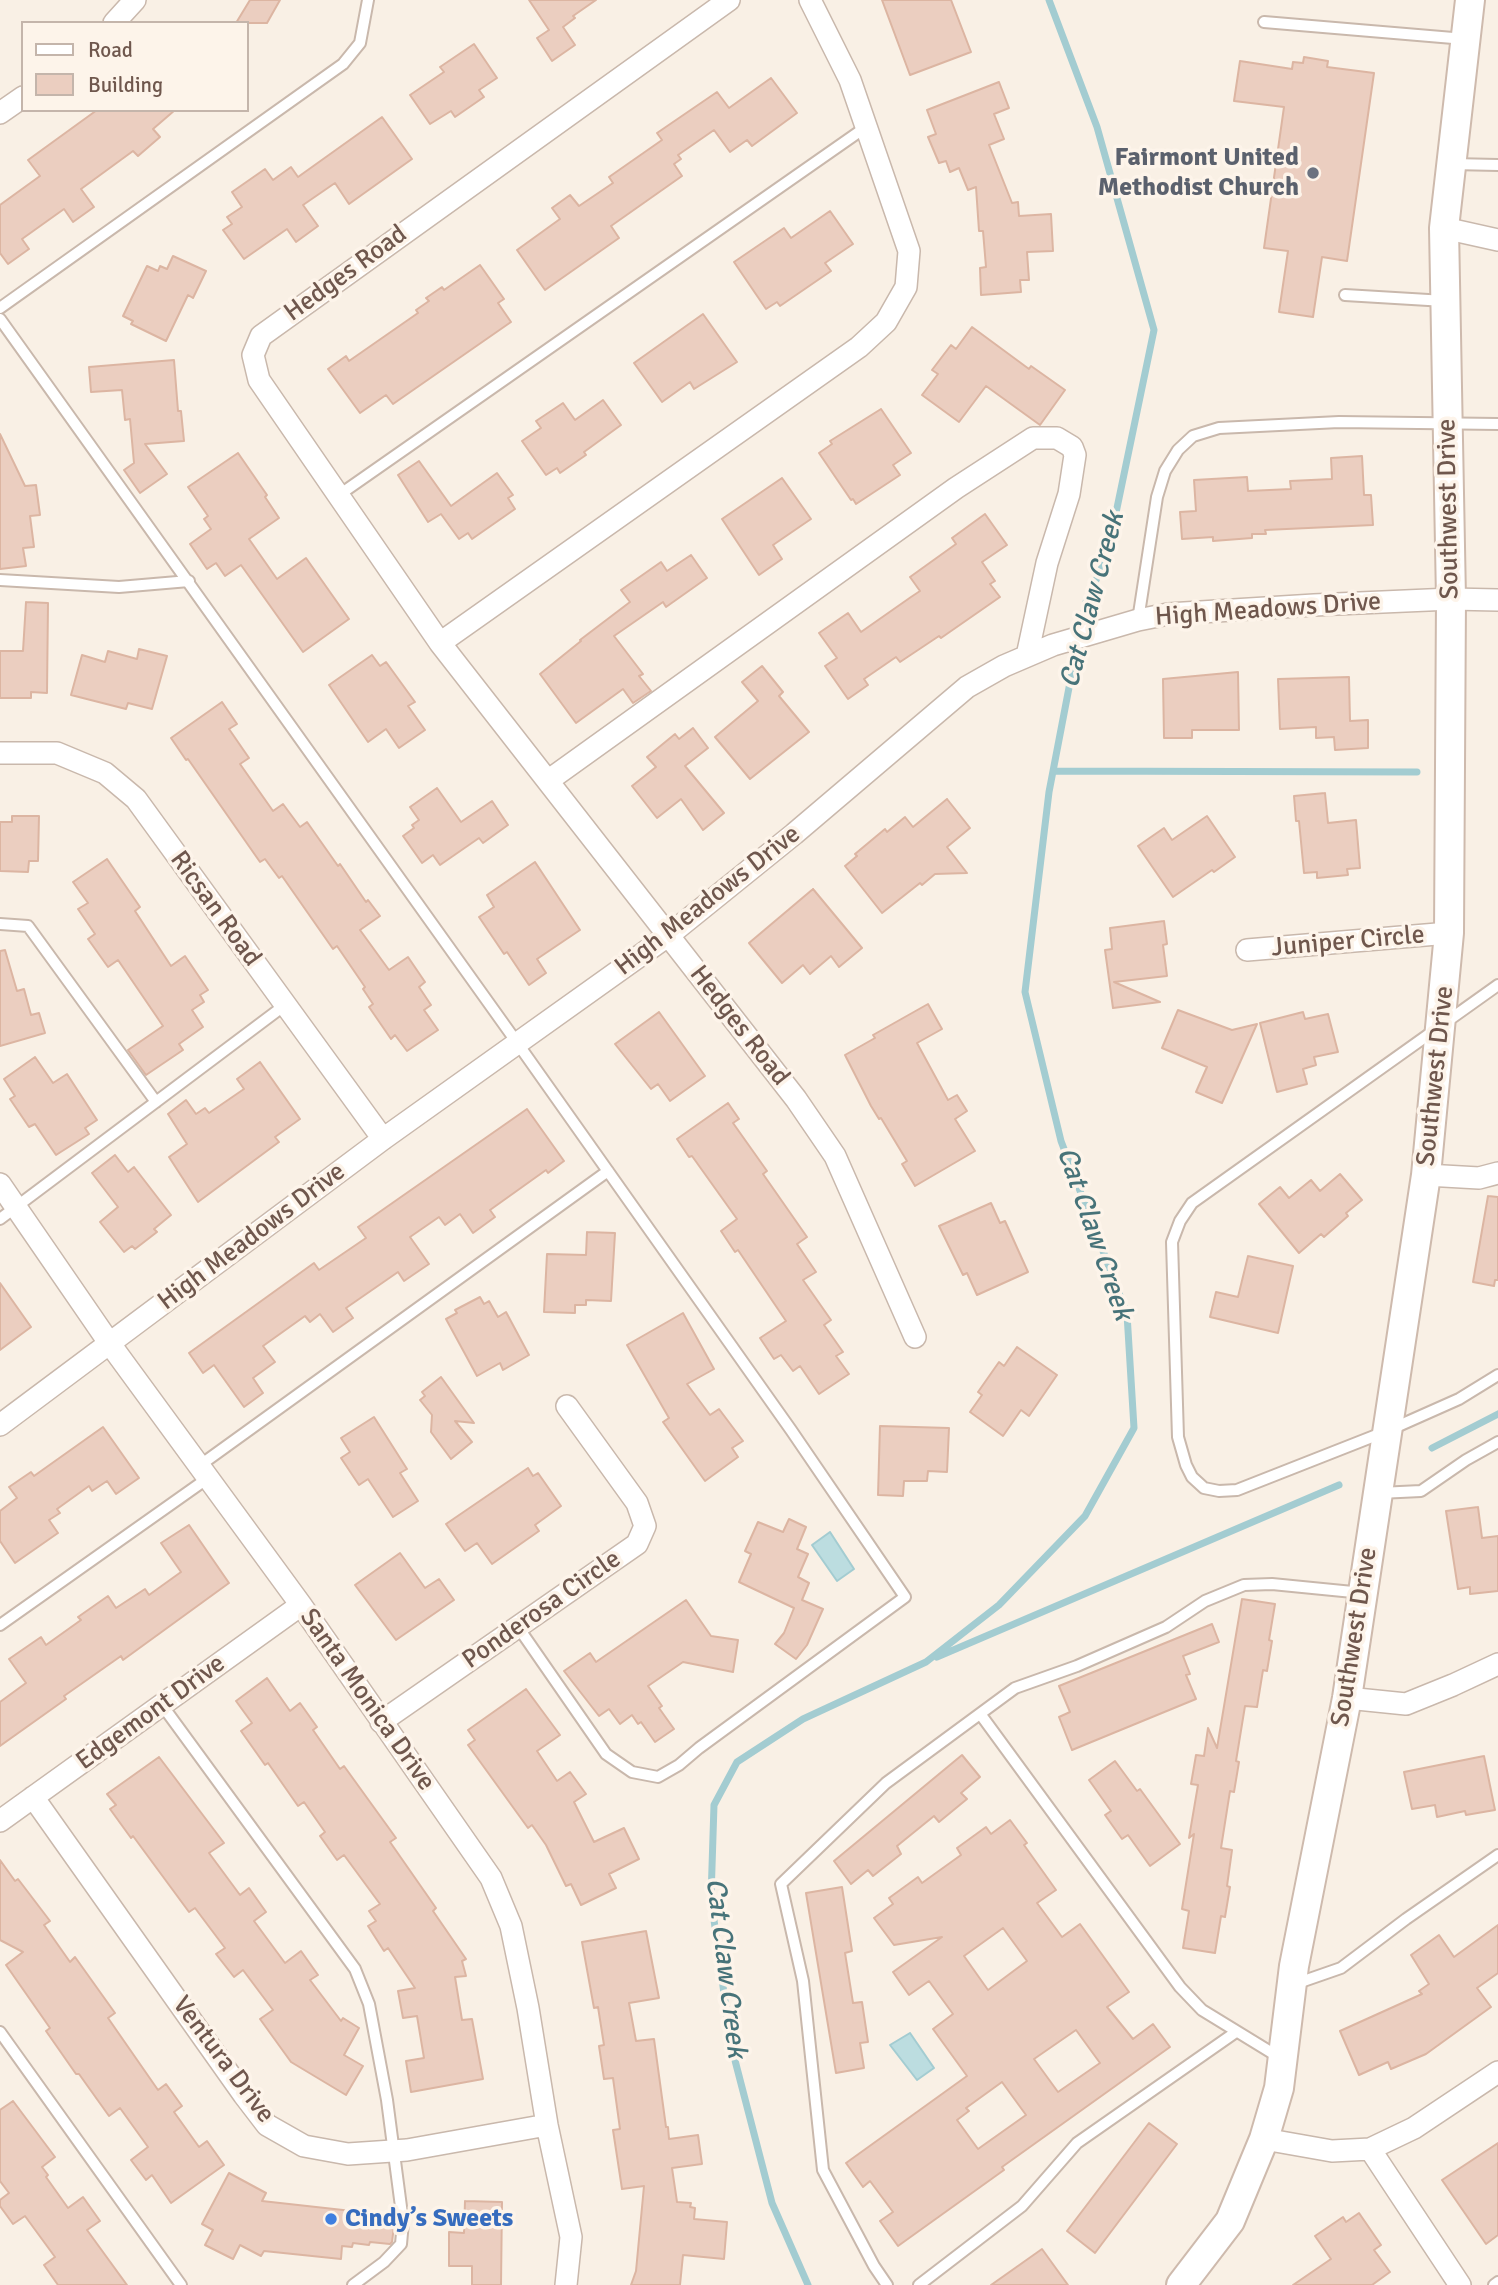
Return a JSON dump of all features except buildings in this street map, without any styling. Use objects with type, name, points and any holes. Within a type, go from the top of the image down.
[{"type":"main road","name":"Southwest Drive","points":[[1181,2285],[1230,2221],[1264,2139],[1279,2088],[1291,1985],[1347,1698],[1426,1175],[1450,933],[1451,599],[1444,228],[1470,0]]},
{"type":"street","points":[[116,21],[135,0]]},
{"type":"street","name":"Hedges Road","points":[[729,0],[261,336],[253,355],[259,380],[440,643],[796,1099],[835,1156],[915,1337]]},
{"type":"street","points":[[440,643],[859,346],[886,322],[906,287],[909,251],[850,80],[810,0]]},
{"type":"street","points":[[0,113],[21,98]]},
{"type":"street","points":[[1444,228],[1498,240]]},
{"type":"street","points":[[549,780],[956,488],[1033,438],[1057,438],[1072,447],[1075,455],[1069,494],[1050,552],[1027,656]]},
{"type":"street","name":"High Meadows Drive","points":[[0,1425],[383,1139],[669,935],[967,687],[1004,666],[1053,645],[1102,630],[1138,620],[1182,613],[1451,599],[1498,600]]},
{"type":"street","name":"Ricsan Road","points":[[0,753],[57,753],[104,773],[135,799],[383,1139]]},
{"type":"street","name":"Juniper Circle","points":[[1247,950],[1450,933]]},
{"type":"street","points":[[1426,1175],[1479,1178],[1498,1173]]},
{"type":"street","name":"Santa Monica Drive","points":[[0,1184],[8,1213],[110,1344],[301,1605],[491,1878],[511,1926],[528,2008],[547,2125],[571,2237],[566,2285]]},
{"type":"street","name":"Ponderosa Circle","points":[[381,1722],[637,1545],[645,1526],[637,1503],[567,1406]]},
{"type":"street","name":"Edgemont Drive","points":[[0,1821],[301,1605]]},
{"type":"street","points":[[1347,1698],[1406,1704],[1498,1664]]},
{"type":"street","name":"Ventura Drive","points":[[33,1797],[243,2095],[267,2125],[303,2146],[348,2154],[395,2151],[547,2125]]},
{"type":"street","points":[[1264,2139],[1332,2151],[1370,2149],[1414,2128],[1498,2072]]},
{"type":"street","points":[[1370,2149],[1460,2285]]},
{"type":"lane","points":[[0,308],[343,64],[360,43],[368,0]]},
{"type":"lane","points":[[1264,22],[1465,39]]},
{"type":"lane","points":[[339,495],[866,127]]},
{"type":"lane","points":[[1451,164],[1498,165]]},
{"type":"lane","points":[[1345,295],[1445,301]]},
{"type":"lane","points":[[0,319],[608,1171],[905,1597],[679,1765],[658,1777],[632,1772],[606,1754],[518,1627]]},
{"type":"lane","points":[[1138,620],[1161,484],[1165,471],[1178,450],[1193,436],[1219,428],[1339,422],[1498,424]]},
{"type":"lane","points":[[0,580],[119,587],[189,581]]},
{"type":"lane","points":[[0,924],[28,926],[156,1102]]},
{"type":"lane","points":[[1498,985],[1192,1203],[1180,1221],[1172,1242],[1178,1437],[1192,1477],[1204,1488],[1237,1490],[1387,1431],[1459,1399],[1498,1375]]},
{"type":"lane","points":[[8,1213],[285,1005]]},
{"type":"lane","points":[[0,1625],[608,1171]]},
{"type":"lane","points":[[1378,1493],[1421,1491],[1498,1442]]},
{"type":"lane","points":[[887,2285],[822,2170],[803,1981],[781,1884],[886,1783],[1015,1688],[1077,1666],[1166,1627],[1205,1601],[1244,1585],[1272,1584],[1363,1593]]},
{"type":"lane","points":[[162,1705],[355,1969],[369,2004],[395,2151],[403,2222],[401,2244],[384,2262],[353,2285]]},
{"type":"lane","points":[[981,1715],[1180,1987],[1202,2010],[1282,2060]]},
{"type":"lane","points":[[1291,1985],[1341,1968],[1498,1855]]},
{"type":"lane","points":[[0,2032],[181,2285]]},
{"type":"lane","points":[[919,2285],[1022,2206],[1077,2143],[1236,2032]]},
{"type":"lane","points":[[1494,2285],[1498,2282]]},
{"type":"water","points":[[830,1532],[854,1569],[837,1581],[812,1545]]},
{"type":"water","points":[[910,2033],[934,2068],[917,2080],[890,2045]]},
{"type":"waterway","name":"Cat Claw Creek","points":[[808,2285],[772,2203],[731,2045],[711,1898],[714,1805],[737,1762],[803,1719],[926,1662],[999,1605],[1085,1516],[1134,1428],[1127,1314],[1061,1141],[1025,992],[1049,792],[1072,672],[1086,602],[1107,556],[1154,330],[1097,127],[1049,0]]},
{"type":"waterway","points":[[1053,771],[1417,772]]},
{"type":"waterway","points":[[1432,1448],[1498,1414]]},
{"type":"waterway","points":[[937,1657],[1339,1485]]},
{"type":"place","name":"Fairmont United Methodist Church","points":[[1313,173]]},
{"type":"place","name":"Cindy’s Sweets","points":[[331,2219]]}]
